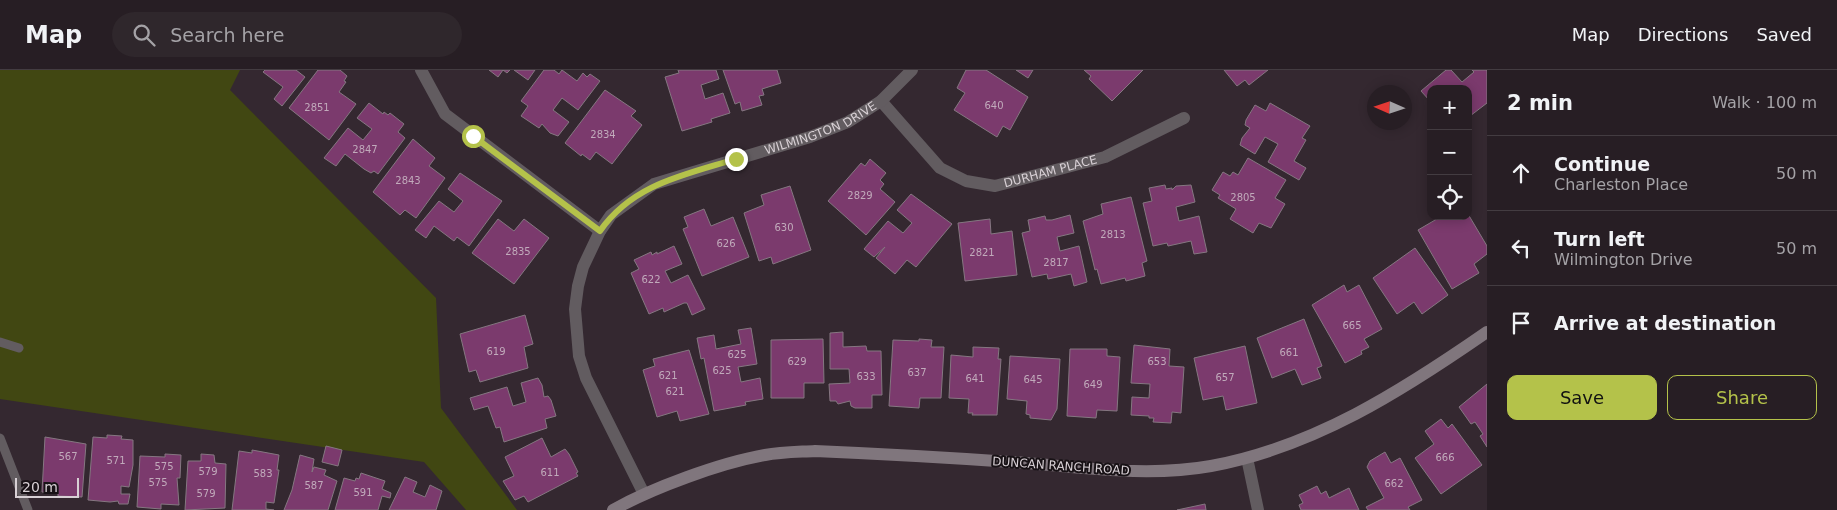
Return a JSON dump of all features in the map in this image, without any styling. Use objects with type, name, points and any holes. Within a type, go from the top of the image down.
[{"type":"street","points":[[421,70],[445,114],[600,231]]},
{"type":"street","name":"WILMINGTON DRIVE","points":[[644,494],[586,378],[579,356],[575,309],[578,286],[590,248],[600,231],[611,215],[654,184],[830,130],[848,122],[881,101],[912,70]]},
{"type":"street","name":"DURHAM PLACE","points":[[881,101],[940,168],[966,181],[995,186],[1105,157],[1184,118]]},
{"type":"street","name":"DUNCAN RANCH ROAD","points":[[612,510],[644,494],[764,455],[815,451],[1133,471],[1210,466],[1247,458],[1309,436],[1375,405],[1487,332]]},
{"type":"street","points":[[1247,458],[1258,510]]},
{"type":"lane","points":[[0,342],[19,348]]},
{"type":"lane","points":[[0,438],[28,510]]},
{"type":"green space","points":[[0,70],[240,70],[230,90],[436,298],[441,408],[517,510],[466,510],[424,462],[0,399]]},
{"type":"building","points":[[265,70],[296,70],[305,77],[282,106],[274,99],[283,87],[263,72]]},
{"type":"building","points":[[318,70],[340,70],[347,76],[344,81],[346,82],[339,92],[356,104],[329,140],[289,108]]},
{"type":"building","points":[[489,70],[503,70],[498,77]]},
{"type":"building","points":[[514,70],[535,70],[528,80]]},
{"type":"building","points":[[544,70],[554,70],[559,74],[562,70],[577,81],[583,73],[587,77],[590,74],[600,81],[578,110],[562,98],[553,110],[569,122],[558,136],[550,133],[542,124],[539,128],[521,116],[528,106],[521,101]]},
{"type":"building","points":[[678,70],[716,70],[719,79],[701,85],[705,99],[723,93],[730,113],[711,119],[712,122],[682,131],[665,77],[679,73]]},
{"type":"building","points":[[723,70],[777,70],[781,83],[762,89],[764,95],[759,96],[762,105],[742,111],[740,102],[735,104]]},
{"type":"building","points":[[966,70],[986,70],[1028,97],[1010,130],[1003,126],[997,137],[954,110],[965,93],[957,88]]},
{"type":"building","points":[[1016,70],[1033,70],[1028,78]]},
{"type":"building","points":[[1084,70],[1143,70],[1112,101],[1089,79],[1091,76]]},
{"type":"building","points":[[1224,70],[1268,70],[1249,85],[1245,80],[1237,86]]},
{"type":"building","points":[[1446,70],[1451,70],[1462,82],[1474,72],[1472,70],[1487,70],[1487,103],[1472,114],[1472,85],[1428,85]]},
{"type":"building","points":[[1427,86],[1427,98],[1421,91]]},
{"type":"building","points":[[605,90],[636,111],[631,116],[642,125],[612,164],[596,152],[590,160],[582,154],[581,156],[565,143]]},
{"type":"building","points":[[369,103],[383,114],[384,112],[388,115],[390,113],[404,124],[398,132],[405,138],[378,174],[364,169],[345,154],[336,166],[324,158],[348,128],[363,140],[372,129],[357,118]]},
{"type":"building","points":[[1270,103],[1310,126],[1302,138],[1306,140],[1294,161],[1306,168],[1299,180],[1268,162],[1278,144],[1265,137],[1255,154],[1240,145],[1242,138],[1250,128],[1245,125],[1246,120],[1255,105],[1266,111]]},
{"type":"building","points":[[413,139],[435,158],[429,166],[445,178],[416,218],[405,210],[400,215],[373,192]]},
{"type":"building","points":[[1248,158],[1286,180],[1275,198],[1285,204],[1271,228],[1259,223],[1253,233],[1230,219],[1236,209],[1218,198],[1220,195],[1212,190],[1223,172],[1230,176],[1233,172],[1238,175]]},
{"type":"building","points":[[870,159],[886,173],[880,180],[884,184],[880,189],[895,202],[866,235],[828,201],[861,163],[865,166]]},
{"type":"building","points":[[460,173],[502,201],[469,246],[457,237],[454,241],[434,226],[426,238],[415,230],[439,201],[454,212],[463,201],[448,189]]},
{"type":"building","points":[[1165,185],[1166,189],[1172,188],[1172,190],[1176,186],[1191,185],[1195,202],[1176,207],[1179,221],[1199,216],[1207,252],[1194,254],[1191,241],[1168,246],[1167,243],[1153,246],[1143,203],[1152,201],[1149,188]]},
{"type":"building","points":[[790,186],[811,250],[773,264],[771,257],[759,261],[744,213],[764,205],[761,195]]},
{"type":"building","points":[[911,194],[952,224],[916,267],[907,260],[895,274],[876,258],[885,247],[874,257],[864,249],[888,221],[903,233],[912,223],[897,210]]},
{"type":"building","points":[[1131,197],[1147,261],[1142,263],[1145,276],[1126,281],[1125,278],[1101,284],[1097,269],[1095,270],[1083,221],[1103,214],[1101,204]]},
{"type":"building","points":[[704,209],[711,226],[733,217],[749,257],[702,276],[683,229],[688,227],[684,217]]},
{"type":"building","points":[[1070,215],[1074,233],[1057,237],[1060,251],[1079,246],[1087,282],[1074,286],[1071,274],[1048,279],[1047,274],[1032,277],[1022,233],[1030,231],[1028,220],[1045,216],[1046,220],[1052,220]]},
{"type":"building","points":[[498,219],[514,231],[524,219],[549,238],[514,284],[472,253]]},
{"type":"building","points":[[990,219],[991,234],[1012,231],[1017,275],[965,281],[958,223]]},
{"type":"building","points":[[1435,220],[1472,220],[1487,246],[1487,254],[1474,264],[1479,273],[1452,289],[1418,230]]},
{"type":"building","points":[[674,246],[682,264],[665,271],[671,283],[688,275],[705,309],[692,315],[687,303],[684,303],[664,312],[663,308],[649,314],[631,273],[639,269],[634,260],[651,252],[652,255],[657,252],[657,254]]},
{"type":"building","points":[[1415,248],[1448,295],[1422,314],[1414,302],[1397,314],[1373,278]]},
{"type":"building","points":[[1344,285],[1347,292],[1359,285],[1382,329],[1364,339],[1369,347],[1361,351],[1362,354],[1345,363],[1312,305]]},
{"type":"building","points":[[525,315],[533,344],[524,347],[528,368],[480,382],[476,370],[469,372],[460,334]]},
{"type":"building","points":[[1304,319],[1322,366],[1317,368],[1321,378],[1302,385],[1295,369],[1272,378],[1257,338]]},
{"type":"building","points":[[751,328],[757,364],[738,367],[741,382],[760,378],[763,399],[745,402],[746,405],[714,411],[704,358],[701,359],[697,338],[714,335],[716,349],[741,344],[738,330]]},
{"type":"building","points":[[843,332],[843,347],[866,346],[867,351],[881,351],[882,395],[872,395],[872,408],[855,408],[851,406],[850,401],[838,404],[836,401],[830,401],[829,384],[850,383],[849,369],[830,369],[830,333]]},
{"type":"building","points":[[823,339],[824,383],[804,383],[804,398],[771,398],[771,340]]},
{"type":"building","points":[[919,339],[932,340],[931,347],[944,347],[941,398],[920,398],[919,408],[889,406],[893,340],[919,341]]},
{"type":"building","points":[[1134,345],[1170,349],[1169,366],[1184,367],[1181,413],[1172,412],[1171,423],[1153,422],[1154,418],[1149,418],[1149,416],[1131,415],[1132,397],[1149,398],[1150,384],[1131,383]]},
{"type":"building","points":[[1245,346],[1257,403],[1226,410],[1223,396],[1203,400],[1194,358]]},
{"type":"building","points":[[973,347],[999,348],[998,359],[1001,359],[997,415],[972,415],[973,413],[968,413],[969,399],[949,398],[951,355],[973,357]]},
{"type":"building","points":[[1070,349],[1107,349],[1107,356],[1120,357],[1117,411],[1097,410],[1096,418],[1067,416]]},
{"type":"building","points":[[689,350],[709,414],[680,421],[677,411],[657,417],[643,370],[655,366],[653,359]]},
{"type":"building","points":[[1010,356],[1060,359],[1057,409],[1051,420],[1030,418],[1030,415],[1026,414],[1027,401],[1007,399]]},
{"type":"building","points":[[538,378],[542,385],[544,397],[548,396],[551,400],[556,416],[545,419],[547,428],[504,442],[500,427],[496,428],[488,406],[474,410],[470,398],[507,387],[513,406],[526,402],[521,383]]},
{"type":"building","points":[[1487,384],[1487,447],[1480,436],[1483,434],[1475,422],[1471,424],[1459,407]]},
{"type":"building","points":[[1441,419],[1448,428],[1452,424],[1482,465],[1441,494],[1415,458],[1434,444],[1425,431]]},
{"type":"building","points":[[107,435],[122,436],[121,439],[133,440],[133,465],[129,487],[121,486],[121,494],[130,494],[128,504],[119,504],[118,501],[88,500],[93,437],[107,438]]},
{"type":"building","points":[[45,437],[86,444],[82,497],[58,496],[58,493],[42,492]]},
{"type":"building","points":[[542,438],[551,457],[565,449],[578,472],[576,473],[578,476],[528,502],[524,496],[515,500],[503,481],[514,476],[505,457]]},
{"type":"building","points":[[326,446],[342,450],[338,466],[322,462]]},
{"type":"building","points":[[252,450],[279,455],[277,470],[279,470],[274,503],[266,502],[266,509],[274,510],[232,510],[239,451],[252,453]]},
{"type":"building","points":[[1385,452],[1391,463],[1400,458],[1422,500],[1408,507],[1410,510],[1368,510],[1366,507],[1384,498],[1367,467],[1370,461]]},
{"type":"building","points":[[165,454],[181,455],[180,478],[177,478],[179,505],[161,504],[161,509],[137,507],[140,456],[165,457]]},
{"type":"building","points":[[201,454],[214,455],[215,463],[226,464],[225,508],[185,510],[188,461],[201,461]]},
{"type":"building","points":[[300,455],[314,459],[312,472],[314,467],[326,470],[324,475],[337,481],[328,510],[284,510],[292,490]]},
{"type":"building","points":[[361,473],[385,481],[382,489],[391,493],[390,498],[382,496],[378,510],[335,510],[344,478],[355,481],[356,478],[359,479]]},
{"type":"building","points":[[405,477],[417,482],[413,492],[425,497],[430,485],[442,491],[436,510],[389,510]]},
{"type":"building","points":[[1317,486],[1321,494],[1326,491],[1329,498],[1349,488],[1359,510],[1301,510],[1299,505],[1303,503],[1299,495]]},
{"type":"building","points":[[1205,504],[1206,510],[1177,510]]},
{"type":"route","points":[[473,136],[600,231],[611,215],[654,184],[736,159]]}]
